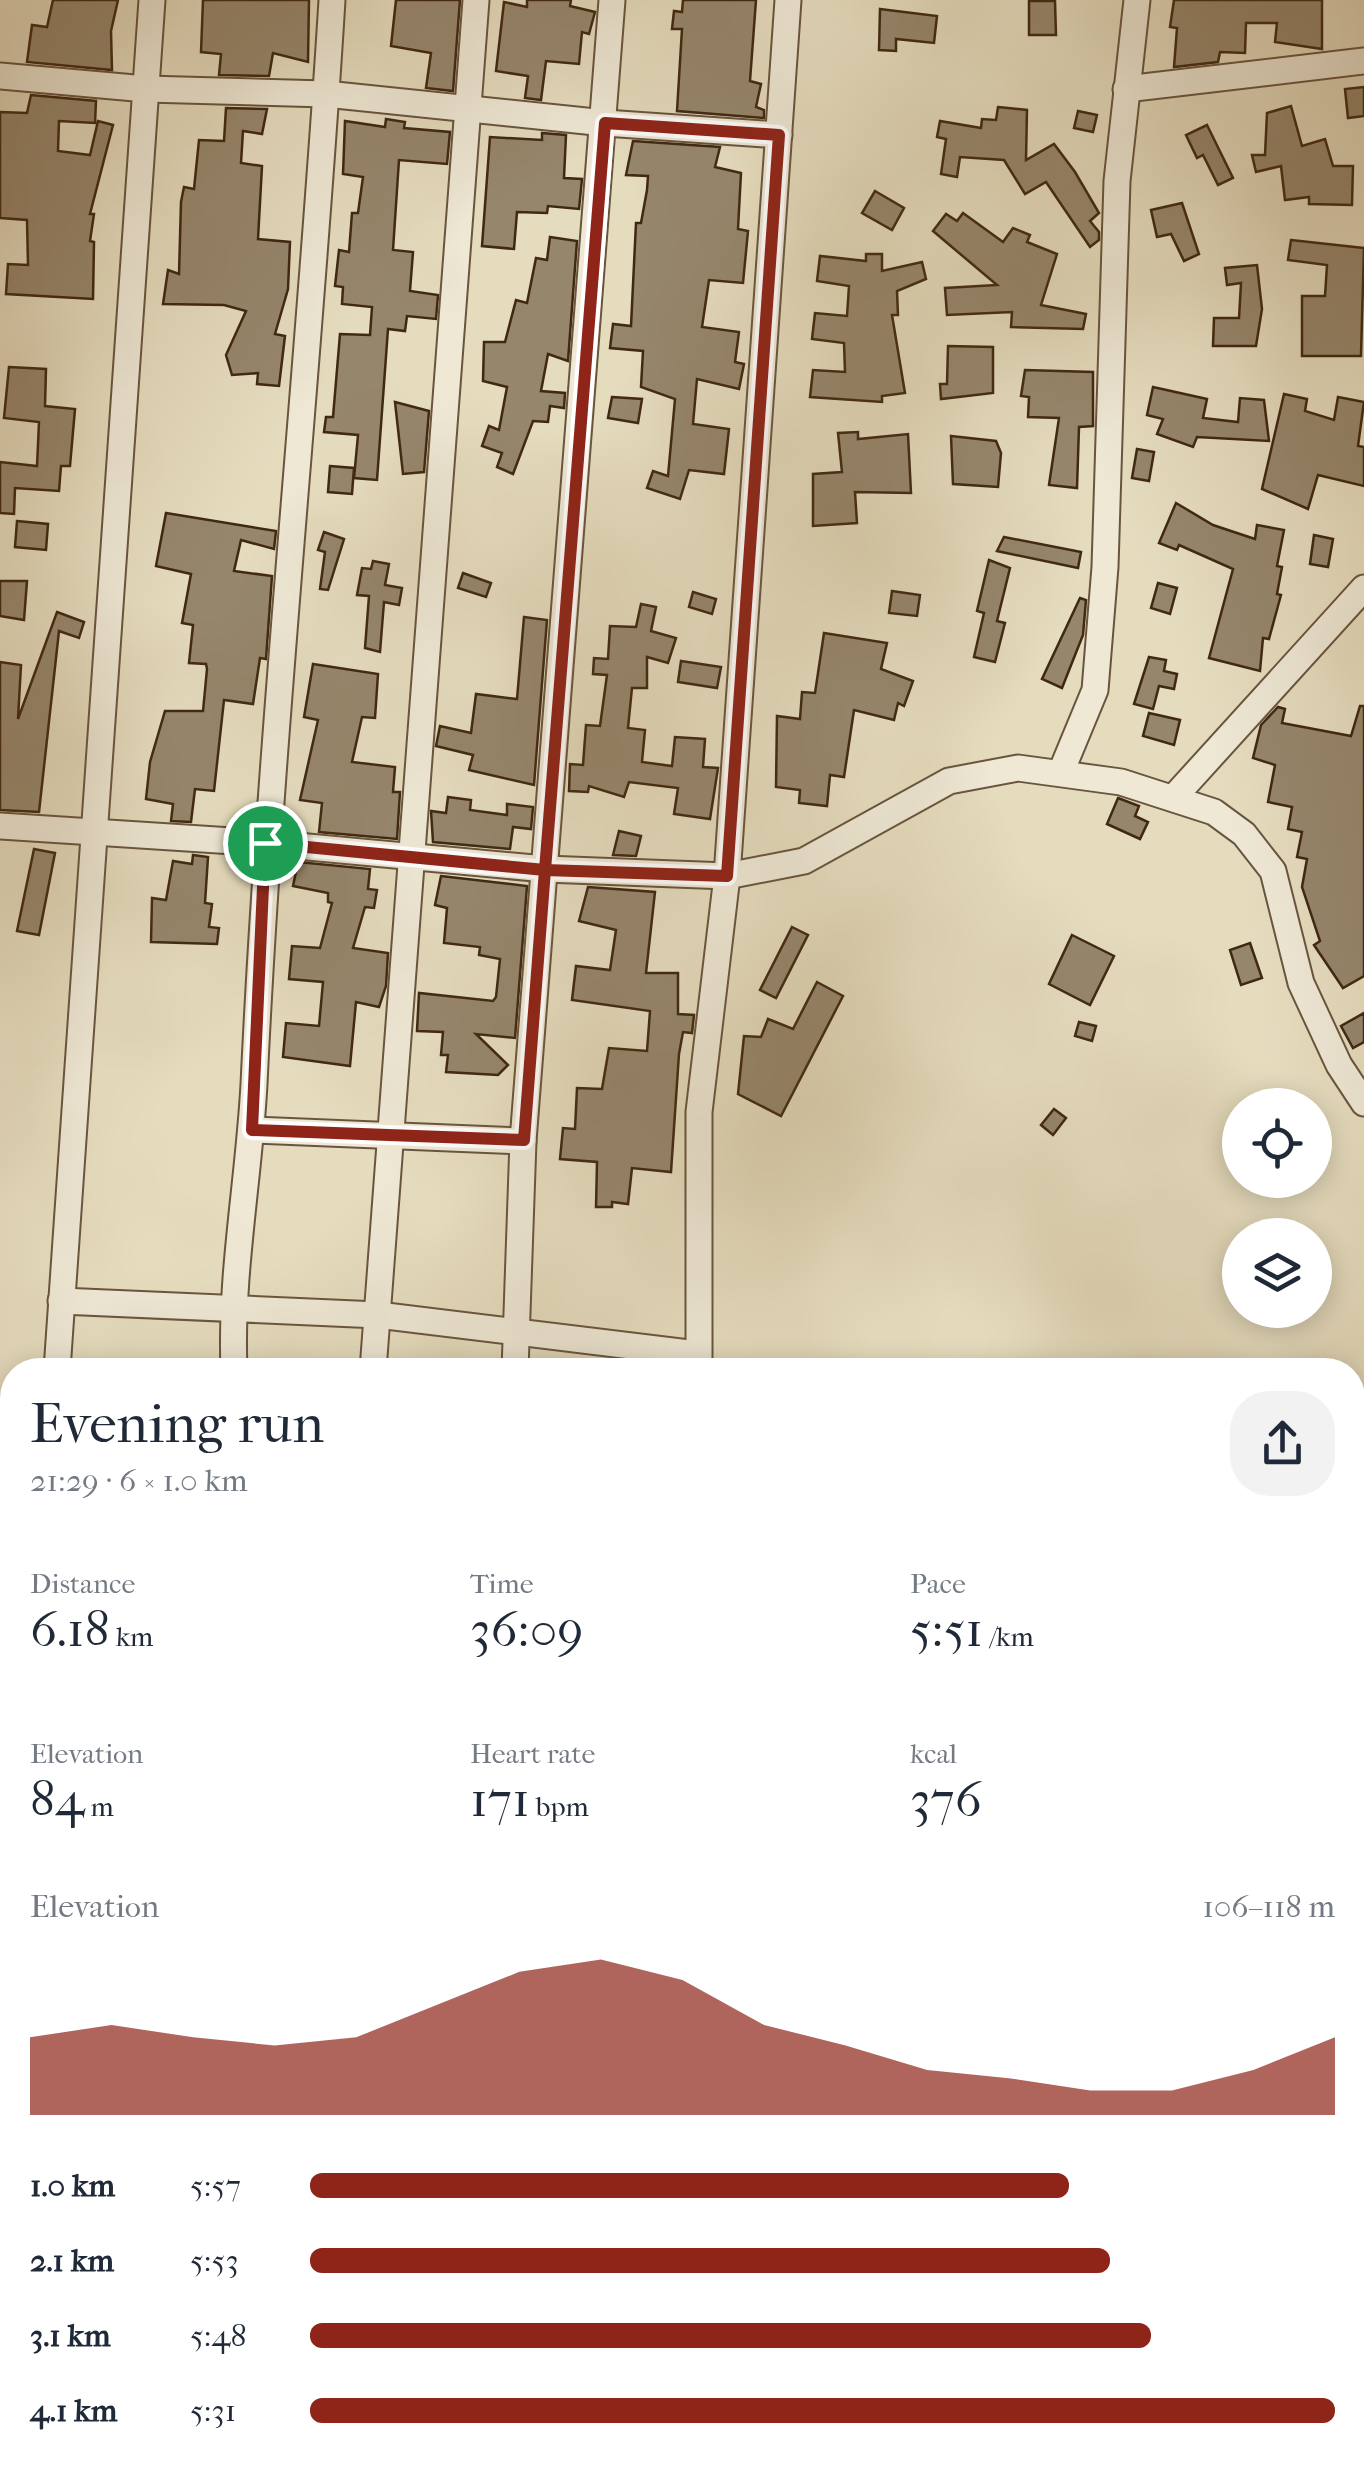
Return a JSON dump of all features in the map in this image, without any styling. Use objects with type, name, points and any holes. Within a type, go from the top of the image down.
[{"type":"street","points":[[59,1358],[152,0]]},
{"type":"street","points":[[234,1358],[232,1311],[252,1130],[265,843],[301,460],[332,0]]},
{"type":"street","points":[[374,1358],[476,0]]},
{"type":"street","points":[[515,1358],[524,1140],[612,0]]},
{"type":"street","points":[[698,1358],[699,1112],[727,876],[788,0]]},
{"type":"street","points":[[1062,772],[1094,690],[1105,568],[1117,181],[1137,0]]},
{"type":"street","points":[[1126,90],[1364,61]]},
{"type":"street","points":[[0,76],[146,90],[326,94],[605,123],[779,135]]},
{"type":"street","points":[[1175,796],[1364,588]]},
{"type":"street","points":[[0,826],[265,843],[545,870],[727,876],[804,861],[949,781],[1018,768],[1062,772],[1175,796],[1214,812],[1244,834],[1272,871],[1301,983],[1339,1064],[1364,1103]]},
{"type":"street","points":[[252,1130],[524,1140]]},
{"type":"street","points":[[61,1301],[378,1314],[672,1358]]},
{"type":"building","points":[[53,0],[118,0],[111,31],[112,70],[27,62],[32,25],[47,27]]},
{"type":"building","points":[[203,0],[309,0],[308,62],[273,53],[269,76],[219,75],[221,54],[201,52]]},
{"type":"building","points":[[396,0],[460,0],[453,91],[426,88],[431,53],[391,46]]},
{"type":"building","points":[[527,0],[571,0],[570,6],[595,12],[589,34],[582,32],[579,64],[546,61],[541,100],[525,98],[528,76],[496,71],[504,2],[527,7]]},
{"type":"building","points":[[683,0],[756,0],[750,81],[761,84],[756,107],[764,110],[764,118],[677,111],[682,29],[672,29],[674,11],[682,12]]},
{"type":"building","points":[[1174,0],[1322,0],[1322,49],[1275,42],[1277,23],[1246,23],[1245,53],[1220,52],[1218,62],[1174,67],[1177,28],[1170,27]]},
{"type":"building","points":[[1029,1],[1055,1],[1056,35],[1029,35]]},
{"type":"building","points":[[880,9],[937,16],[934,43],[896,39],[896,51],[879,50]]},
{"type":"building","points":[[1364,87],[1364,116],[1348,118],[1345,89]]},
{"type":"building","points":[[31,95],[96,101],[95,123],[59,121],[58,151],[90,155],[98,121],[113,125],[90,214],[94,214],[90,241],[94,242],[93,299],[6,294],[8,264],[28,265],[27,220],[0,218],[0,112],[27,113]]},
{"type":"building","points":[[1291,106],[1302,146],[1325,139],[1333,166],[1353,166],[1352,205],[1309,204],[1309,197],[1285,200],[1281,166],[1256,172],[1252,155],[1265,155],[1267,113]]},
{"type":"building","points":[[998,107],[1027,110],[1026,160],[1054,144],[1075,172],[1099,213],[1090,221],[1099,232],[1099,240],[1090,247],[1046,182],[1025,194],[1004,160],[960,157],[957,177],[941,174],[946,139],[937,137],[940,121],[981,128],[982,119],[996,120]]},
{"type":"building","points":[[226,108],[267,109],[262,134],[243,131],[241,163],[262,166],[258,239],[290,242],[288,289],[275,334],[285,336],[279,386],[257,384],[258,373],[232,375],[226,355],[246,311],[224,305],[163,304],[168,270],[179,274],[181,202],[184,187],[194,189],[199,140],[224,141]]},
{"type":"building","points":[[1078,111],[1097,115],[1093,132],[1074,128]]},
{"type":"building","points":[[386,119],[405,122],[404,128],[450,132],[447,164],[399,160],[393,250],[413,252],[410,291],[438,295],[436,319],[407,316],[405,331],[388,329],[377,480],[354,478],[358,435],[324,432],[326,417],[333,417],[340,334],[370,335],[372,307],[342,304],[343,287],[335,286],[339,250],[349,252],[352,213],[358,213],[363,177],[343,174],[345,121],[385,127]]},
{"type":"building","points":[[1207,125],[1233,178],[1218,185],[1203,155],[1197,158],[1186,135]]},
{"type":"building","points":[[542,133],[566,135],[564,178],[582,179],[579,209],[548,206],[547,213],[517,212],[514,249],[482,246],[490,137],[542,140]]},
{"type":"building","points":[[633,141],[720,147],[715,167],[741,173],[738,229],[748,231],[743,283],[709,280],[702,327],[739,332],[735,362],[744,364],[739,389],[697,379],[693,424],[729,429],[724,474],[689,470],[680,499],[647,488],[653,471],[668,476],[675,399],[641,387],[643,351],[610,348],[613,324],[631,326],[636,223],[641,223],[647,190],[648,176],[626,175]]},
{"type":"building","points":[[875,191],[904,208],[892,230],[862,213]]},
{"type":"building","points":[[1182,203],[1199,254],[1184,261],[1171,234],[1157,237],[1151,210]]},
{"type":"building","points":[[963,213],[1003,242],[1013,228],[1030,235],[1027,242],[1057,254],[1041,305],[1086,314],[1083,329],[1011,327],[1012,312],[947,315],[945,288],[997,285],[933,231],[946,214],[957,221]]},
{"type":"building","points":[[550,237],[577,241],[568,361],[548,354],[541,391],[565,393],[564,408],[550,406],[548,422],[533,421],[513,474],[497,467],[502,453],[482,446],[489,426],[499,430],[507,387],[483,381],[484,342],[505,342],[516,300],[527,303],[536,258],[547,260]]},
{"type":"building","points":[[1291,240],[1364,248],[1361,356],[1302,356],[1302,296],[1325,296],[1327,265],[1288,260]]},
{"type":"building","points":[[866,254],[882,254],[882,271],[922,262],[926,279],[897,291],[898,315],[892,315],[905,393],[882,396],[882,402],[810,397],[813,370],[845,372],[844,343],[812,339],[815,313],[847,316],[849,286],[817,281],[820,256],[866,261]]},
{"type":"building","points":[[1257,265],[1262,309],[1256,346],[1213,346],[1214,318],[1239,318],[1241,283],[1227,285],[1225,268]]},
{"type":"building","points":[[948,346],[993,347],[993,393],[941,399],[940,384],[947,384]]},
{"type":"building","points":[[9,367],[46,369],[45,406],[75,409],[70,466],[61,466],[59,491],[15,488],[14,514],[0,513],[0,462],[37,466],[39,422],[4,418]]},
{"type":"building","points":[[1025,370],[1093,372],[1093,426],[1079,427],[1077,488],[1049,485],[1059,418],[1028,417],[1029,397],[1021,396]]},
{"type":"building","points":[[1153,387],[1207,399],[1203,418],[1238,422],[1240,398],[1264,400],[1269,441],[1197,437],[1193,447],[1157,434],[1163,419],[1147,415]]},
{"type":"building","points":[[1284,394],[1307,399],[1305,411],[1334,420],[1338,397],[1364,402],[1358,446],[1364,447],[1364,486],[1318,475],[1308,509],[1262,489]]},
{"type":"building","points":[[612,397],[642,399],[638,423],[608,418]]},
{"type":"building","points":[[395,402],[429,411],[424,472],[403,474]]},
{"type":"building","points":[[858,432],[858,439],[908,434],[911,493],[855,492],[857,523],[813,526],[813,474],[842,472],[838,433]]},
{"type":"building","points":[[951,436],[996,441],[1001,453],[998,487],[953,484]]},
{"type":"building","points":[[1137,449],[1154,452],[1149,481],[1132,478]]},
{"type":"building","points":[[330,466],[354,468],[352,494],[328,492]]},
{"type":"building","points":[[1176,503],[1213,525],[1255,539],[1257,525],[1284,530],[1277,566],[1282,567],[1277,594],[1281,595],[1269,639],[1263,638],[1260,671],[1209,658],[1233,569],[1179,545],[1177,550],[1159,543]]},
{"type":"building","points":[[166,513],[276,531],[274,549],[241,540],[234,571],[272,576],[266,659],[260,658],[253,704],[224,700],[214,791],[195,789],[191,822],[171,821],[173,804],[146,799],[150,762],[165,711],[203,711],[207,669],[206,664],[189,663],[193,625],[182,623],[191,574],[156,566]]},
{"type":"building","points":[[17,521],[48,524],[46,550],[15,547]]},
{"type":"building","points":[[324,532],[344,539],[328,590],[320,589],[325,552],[318,550]]},
{"type":"building","points":[[1314,535],[1333,539],[1328,567],[1310,564]]},
{"type":"building","points":[[1004,537],[1081,552],[1078,568],[997,551]]},
{"type":"building","points":[[989,560],[1010,568],[997,621],[1005,623],[995,662],[974,657],[984,613],[977,611]]},
{"type":"building","points":[[373,561],[389,564],[385,585],[402,588],[399,605],[384,602],[380,652],[365,648],[369,596],[357,595],[362,568],[371,569]]},
{"type":"building","points":[[463,573],[491,583],[486,597],[458,588]]},
{"type":"building","points":[[0,581],[27,581],[24,620],[0,616]]},
{"type":"building","points":[[1158,583],[1177,588],[1170,614],[1151,608]]},
{"type":"building","points":[[892,591],[920,595],[917,616],[889,613]]},
{"type":"building","points":[[693,592],[716,599],[712,614],[689,607]]},
{"type":"building","points":[[1080,598],[1086,600],[1083,635],[1062,688],[1042,679]]},
{"type":"building","points":[[641,604],[656,607],[651,631],[676,638],[668,663],[647,657],[647,688],[632,688],[628,728],[645,730],[642,762],[672,766],[675,737],[705,739],[703,767],[718,768],[710,819],[674,814],[678,788],[629,782],[624,797],[589,786],[588,792],[569,791],[570,764],[583,765],[586,725],[600,726],[607,675],[593,674],[594,658],[608,659],[610,626],[636,627]]},
{"type":"building","points":[[57,612],[84,622],[79,638],[59,631],[39,812],[0,810],[0,662],[21,665],[18,719]]},
{"type":"building","points":[[524,617],[547,620],[534,785],[469,770],[473,755],[436,746],[440,726],[471,733],[476,694],[517,699]]},
{"type":"building","points":[[824,633],[887,643],[881,669],[913,681],[904,706],[898,703],[894,720],[854,710],[844,777],[830,775],[827,806],[799,803],[800,790],[776,787],[777,716],[800,719],[802,692],[815,693]]},
{"type":"building","points":[[1149,657],[1166,660],[1164,671],[1177,674],[1174,689],[1159,686],[1153,709],[1134,704]]},
{"type":"building","points":[[681,661],[721,667],[717,688],[678,682]]},
{"type":"building","points":[[313,664],[378,674],[375,718],[362,717],[352,762],[395,767],[393,792],[400,792],[397,839],[319,832],[322,803],[300,800],[318,720],[304,717]]},
{"type":"building","points":[[1360,706],[1364,706],[1364,976],[1343,988],[1314,945],[1320,941],[1302,887],[1307,859],[1297,857],[1302,832],[1288,829],[1292,807],[1268,802],[1275,765],[1253,758],[1261,725],[1278,707],[1285,709],[1282,723],[1351,736]]},
{"type":"building","points":[[1149,713],[1180,720],[1174,745],[1143,736]]},
{"type":"building","points":[[448,797],[471,800],[470,810],[507,815],[507,804],[533,807],[531,829],[513,827],[510,849],[433,842],[431,811],[446,813]]},
{"type":"building","points":[[1118,798],[1139,806],[1135,816],[1148,822],[1140,839],[1107,824]]},
{"type":"building","points":[[619,831],[641,836],[636,856],[613,855]]},
{"type":"building","points":[[34,849],[55,853],[39,935],[17,931]]},
{"type":"building","points":[[193,855],[208,857],[205,903],[212,904],[209,927],[219,928],[217,944],[151,942],[152,898],[166,900],[173,861],[192,864]]},
{"type":"building","points":[[298,862],[370,869],[368,889],[377,890],[374,908],[365,907],[353,948],[388,953],[386,986],[379,1007],[356,1002],[350,1066],[283,1057],[286,1023],[319,1026],[323,982],[289,979],[292,946],[320,948],[332,903],[328,902],[328,893],[293,886]]},
{"type":"building","points":[[441,876],[527,886],[515,1038],[476,1034],[508,1065],[498,1075],[446,1072],[448,1055],[441,1055],[443,1032],[417,1031],[419,993],[493,1001],[496,997],[500,959],[479,955],[480,947],[444,943],[447,908],[435,905]]},
{"type":"building","points":[[588,887],[655,892],[646,973],[678,973],[678,1014],[694,1015],[692,1033],[683,1032],[679,1054],[671,1172],[632,1168],[628,1204],[612,1202],[612,1207],[596,1207],[597,1162],[560,1159],[563,1128],[575,1129],[577,1088],[602,1089],[609,1048],[647,1051],[650,1011],[572,1000],[576,966],[610,970],[616,930],[579,921]]},
{"type":"building","points":[[792,927],[808,935],[776,998],[760,990]]},
{"type":"building","points":[[1072,935],[1114,956],[1090,1005],[1049,984]]},
{"type":"building","points":[[1250,943],[1262,978],[1241,985],[1230,950]]},
{"type":"building","points":[[817,982],[843,996],[781,1116],[738,1094],[744,1036],[761,1037],[768,1019],[793,1029]]},
{"type":"building","points":[[1364,1013],[1364,1042],[1353,1048],[1341,1026]]},
{"type":"building","points":[[1079,1022],[1096,1026],[1092,1041],[1075,1036]]},
{"type":"building","points":[[1054,1109],[1066,1118],[1053,1135],[1041,1125]]},
{"type":"route","points":[[265,843],[252,1130],[524,1140],[545,870],[727,876],[779,135],[605,123],[545,870],[265,843]]}]
